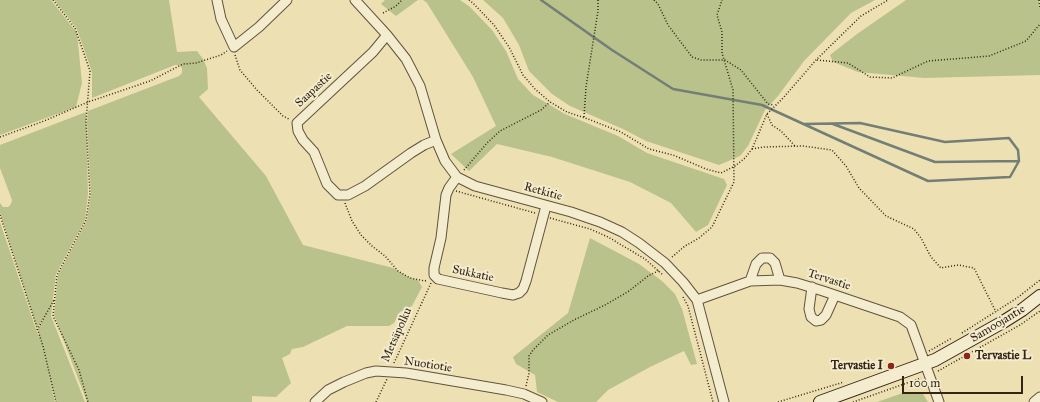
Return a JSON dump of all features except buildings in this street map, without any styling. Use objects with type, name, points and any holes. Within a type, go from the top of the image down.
[{"type":"street","points":[[217,0],[221,19],[234,47],[259,27],[287,0]]},
{"type":"street","name":"Retkitie","points":[[354,0],[387,34],[415,75],[428,110],[436,140],[445,161],[457,177],[474,186],[571,212],[600,222],[622,232],[639,243],[662,267],[689,289],[697,300],[724,402]]},
{"type":"street","name":"Saapastie","points":[[343,195],[338,195],[327,184],[314,152],[303,140],[296,123],[373,52],[387,34]]},
{"type":"street","points":[[343,195],[348,195],[365,186],[410,153],[436,140]]},
{"type":"street","name":"Sukkatie","points":[[457,177],[446,195],[441,238],[434,268],[434,276],[438,279],[513,295],[518,293],[523,289],[526,281],[546,206]]},
{"type":"street","points":[[750,281],[756,264],[762,258],[770,258],[775,263],[780,280]]},
{"type":"street","name":"Tervastie","points":[[697,300],[750,281],[780,280],[812,287],[900,317],[911,325],[932,361],[939,402]]},
{"type":"street","points":[[812,287],[809,309],[811,317],[816,321],[821,320],[826,315],[835,295]]},
{"type":"street","name":"Samoojantie","points":[[820,402],[932,361],[1004,322],[1040,296]]},
{"type":"street","name":"Nuotiotie","points":[[315,402],[328,390],[344,382],[376,371],[406,373],[506,390],[524,394],[542,402]]},
{"type":"street","points":[[1034,402],[1040,398]]},
{"type":"street","points":[[1034,402],[1040,401]]},
{"type":"path","points":[[53,0],[75,28],[90,71],[86,122],[90,194],[86,220],[57,274],[53,316],[79,370],[88,402]]},
{"type":"path","points":[[383,13],[396,6],[402,0]]},
{"type":"path","points":[[469,0],[494,26],[509,48],[522,75],[550,102],[567,112],[584,117],[621,132],[648,149],[673,155],[706,169],[721,173],[735,166],[745,158],[752,149],[767,114],[816,60],[861,16],[888,0]]},
{"type":"path","points":[[584,117],[586,87],[598,11],[598,0]]},
{"type":"path","points":[[654,0],[658,4],[668,25],[692,57],[701,60],[725,60],[740,70],[768,104],[775,105]]},
{"type":"path","points":[[526,389],[529,373],[529,356],[548,336],[628,291],[662,267],[685,246],[699,238],[712,227],[734,182],[735,166],[733,90],[722,53],[722,32],[717,15],[722,0]]},
{"type":"path","points":[[1039,0],[1040,7]]},
{"type":"path","points":[[816,60],[848,63],[870,77],[892,78],[928,61],[989,56],[1026,41],[1040,24]]},
{"type":"path","points":[[0,137],[44,121],[88,102],[150,80],[183,64],[196,63],[221,55],[234,47],[236,59],[240,70],[244,75],[283,116],[296,123]]},
{"type":"path","points":[[457,177],[487,143],[500,131],[541,110],[550,102]]},
{"type":"path","points":[[767,114],[772,125],[781,131],[795,146]]},
{"type":"path","points":[[752,149],[764,147],[802,146],[832,150],[846,166],[859,188],[886,216],[914,230],[921,238],[931,257],[941,268],[958,265],[974,268],[996,312]]},
{"type":"path","points":[[449,188],[590,229],[608,237],[662,267],[664,275]]},
{"type":"path","points":[[343,195],[345,206],[361,235],[385,256],[398,271],[410,278],[425,281],[434,276]]},
{"type":"path","points":[[0,215],[42,346],[56,402]]},
{"type":"path","name":"Metsäpolku","points":[[376,402],[434,276]]},
{"type":"path","points":[[682,295],[688,306],[713,402]]},
{"type":"path","points":[[37,330],[54,299]]},
{"type":"green space","points":[[0,0],[51,0],[77,33],[82,83],[76,107],[0,135]]},
{"type":"green space","points":[[54,0],[169,0],[177,52],[197,51],[207,68],[208,89],[199,97],[266,176],[303,245],[393,268],[410,278],[418,280],[422,287],[412,306],[400,312],[394,323],[389,326],[347,326],[303,347],[292,349],[290,354],[282,358],[291,383],[276,397],[252,396],[252,402],[87,402],[54,315],[58,275],[87,220],[91,194],[87,122],[88,111],[179,76],[182,73],[182,68],[179,65],[175,65],[92,98],[92,72],[76,27]]},
{"type":"green space","points":[[385,0],[418,0],[396,16],[381,4]]},
{"type":"green space","points":[[423,0],[460,0],[470,7],[492,30],[506,51],[518,79],[533,95],[565,114],[618,136],[647,153],[724,179],[727,185],[708,225],[696,232],[671,203],[630,182],[552,157],[497,144],[469,171],[451,154],[496,126],[473,77],[427,3]]},
{"type":"green space","points":[[483,0],[875,0],[851,13],[804,61],[778,96],[765,110],[748,146],[740,156],[719,165],[646,141],[623,129],[570,106],[552,94],[529,71],[519,45],[503,18]]},
{"type":"green space","points":[[906,0],[1039,0],[1040,75],[924,78],[858,72],[833,62],[830,55]]},
{"type":"green space","points":[[86,112],[88,194],[85,220],[56,274],[51,316],[85,402],[56,402],[47,369],[55,402],[0,402],[0,222],[39,338],[38,329],[45,316],[37,328],[0,213],[0,203],[3,207],[8,207],[12,200],[0,168],[0,145]]},
{"type":"green space","points":[[590,238],[639,264],[662,281],[675,294],[682,309],[697,364],[691,365],[684,351],[650,367],[608,390],[596,402],[558,402],[537,392],[535,375],[516,364],[513,357],[568,313]]},
{"type":"green space","points":[[903,393],[923,394],[928,402],[877,402]]},
{"type":"waterway","points":[[541,0],[612,50],[673,89],[762,105],[928,181],[1010,177],[1019,161],[1018,150],[1009,138],[945,142],[860,123],[804,124]]},
{"type":"waterway","points":[[833,124],[935,162],[1018,161]]},
{"type":"place","name":"Tervastie L","points":[[967,356]]},
{"type":"place","name":"Tervastie I","points":[[891,366]]}]
